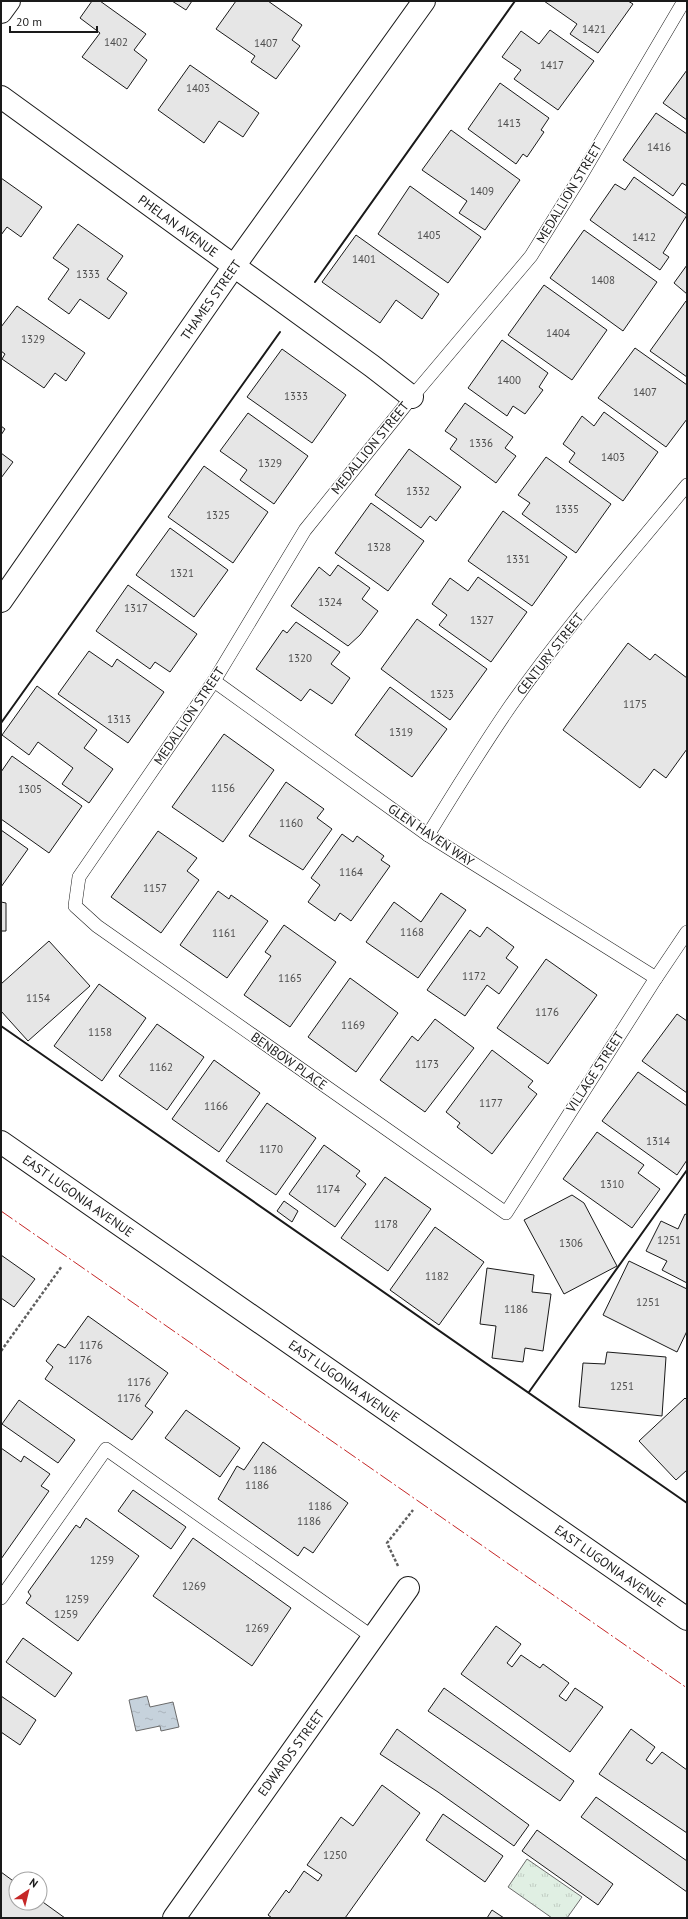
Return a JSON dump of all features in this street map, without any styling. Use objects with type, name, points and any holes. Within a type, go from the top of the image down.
[{"type":"street","points":[[1,12],[9,1]]},
{"type":"street","name":"THAMES STREET","points":[[1,601],[234,266],[424,1]]},
{"type":"street","name":"PHELAN AVENUE","points":[[1,97],[412,397]]},
{"type":"street","name":"EAST LUGONIA AVENUE","points":[[1,1142],[687,1619]]},
{"type":"street","name":"EDWARDS STREET","points":[[174,1918],[408,1588]]},
{"type":"lane","name":"MEDALLION STREET","points":[[75,906],[80,877],[214,681],[305,530],[412,397],[531,256],[579,179],[684,1]]},
{"type":"lane","name":"CENTURY STREET","points":[[428,835],[516,698],[560,639],[687,485]]},
{"type":"lane","name":"GLEN HAVEN WAY","points":[[214,681],[428,835],[656,978]]},
{"type":"lane","name":"BENBOW PLACE","points":[[75,906],[97,926],[506,1213]]},
{"type":"lane","name":"VILLAGE STREET","points":[[506,1213],[687,932]]},
{"type":"lane","points":[[1,1598],[106,1449],[374,1638]]},
{"type":"path","points":[[1,1351],[62,1266]]},
{"type":"path","points":[[408,1588],[387,1543],[413,1510]]},
{"type":"green space","points":[[527,1859],[582,1897],[567,1918],[552,1918],[508,1887]]},
{"type":"water","points":[[147,1696],[150,1707],[173,1702],[179,1727],[161,1731],[160,1726],[136,1731],[129,1700]]},
{"type":"building","points":[[92,1],[100,1],[146,34],[134,50],[147,60],[127,89],[82,57],[100,33],[80,18]]},
{"type":"building","points":[[172,1],[192,1],[186,10]]},
{"type":"building","points":[[236,1],[268,1],[302,25],[292,40],[300,46],[276,79],[251,62],[255,56],[216,29]]},
{"type":"building","points":[[544,1],[628,1],[633,4],[598,53],[570,34],[577,24]]},
{"type":"building","points":[[550,30],[594,61],[558,110],[514,79],[521,70],[502,57],[521,31],[539,44]]},
{"type":"building","points":[[190,65],[259,113],[243,137],[219,121],[204,143],[158,110]]},
{"type":"building","points":[[687,70],[687,120],[663,103]]},
{"type":"building","points":[[500,83],[549,118],[541,130],[544,132],[527,157],[523,154],[516,164],[468,129]]},
{"type":"building","points":[[656,113],[687,134],[687,186],[682,183],[673,196],[623,160]]},
{"type":"building","points":[[451,130],[520,180],[485,230],[459,213],[467,201],[422,170]]},
{"type":"building","points":[[634,177],[687,215],[663,253],[669,257],[660,270],[590,220],[615,184],[625,190]]},
{"type":"building","points":[[1,178],[42,207],[21,237],[7,227],[1,235]]},
{"type":"building","points":[[410,186],[481,237],[448,283],[378,234]]},
{"type":"building","points":[[78,224],[123,256],[107,279],[127,293],[109,319],[80,299],[69,314],[48,299],[69,269],[53,258]]},
{"type":"building","points":[[584,230],[657,282],[623,331],[550,278]]},
{"type":"building","points":[[356,235],[439,294],[422,319],[396,300],[380,323],[322,282]]},
{"type":"building","points":[[687,265],[687,294],[674,283]]},
{"type":"building","points":[[544,285],[607,330],[572,380],[508,335]]},
{"type":"building","points":[[687,301],[687,377],[650,351]]},
{"type":"building","points":[[17,306],[85,353],[66,381],[55,373],[44,388],[2,359],[5,354],[1,351],[1,327]]},
{"type":"building","points":[[502,340],[548,373],[539,387],[543,390],[525,414],[513,406],[507,416],[468,388]]},
{"type":"building","points":[[635,348],[687,385],[687,419],[666,447],[598,398]]},
{"type":"building","points":[[282,349],[346,395],[312,443],[247,397]]},
{"type":"building","points":[[465,403],[513,437],[505,448],[516,456],[496,483],[450,449],[457,439],[445,431]]},
{"type":"building","points":[[604,412],[658,452],[623,501],[569,462],[575,453],[563,444],[582,416],[594,426]]},
{"type":"building","points":[[248,413],[308,456],[274,504],[240,480],[247,470],[220,451]]},
{"type":"building","points":[[1,426],[5,429],[1,435]]},
{"type":"building","points":[[409,449],[461,487],[436,521],[430,516],[421,528],[375,495]]},
{"type":"building","points":[[1,453],[13,462],[1,478]]},
{"type":"building","points":[[546,457],[611,504],[576,553],[522,514],[530,503],[518,495]]},
{"type":"building","points":[[204,466],[268,512],[233,563],[168,517]]},
{"type":"building","points":[[371,503],[424,541],[388,591],[335,553]]},
{"type":"building","points":[[503,511],[567,557],[532,606],[468,561]]},
{"type":"building","points":[[170,528],[228,570],[194,617],[136,575]]},
{"type":"building","points":[[338,565],[370,588],[362,599],[378,611],[360,635],[348,646],[291,606],[319,567],[330,576]]},
{"type":"building","points":[[478,577],[527,612],[491,662],[439,625],[447,615],[432,604],[450,578],[468,591]]},
{"type":"building","points":[[128,585],[197,634],[170,672],[155,662],[150,669],[96,631]]},
{"type":"building","points":[[417,619],[487,669],[450,720],[381,669]]},
{"type":"building","points":[[296,622],[340,652],[331,664],[350,678],[332,704],[310,689],[301,701],[256,669],[283,630],[287,633]]},
{"type":"building","points":[[628,643],[650,660],[655,654],[687,678],[687,749],[666,778],[654,769],[640,788],[563,730]]},
{"type":"building","points":[[89,651],[112,667],[117,659],[164,692],[128,743],[58,694]]},
{"type":"building","points":[[37,686],[97,730],[84,748],[113,769],[89,803],[62,784],[73,768],[38,742],[29,755],[2,735]]},
{"type":"building","points":[[390,687],[447,729],[412,777],[355,735]]},
{"type":"building","points":[[224,734],[274,770],[223,842],[172,807]]},
{"type":"building","points":[[12,756],[82,806],[49,853],[1,819],[1,772]]},
{"type":"building","points":[[286,782],[324,809],[317,818],[332,829],[303,870],[249,836]]},
{"type":"building","points":[[1,830],[28,849],[1,887]]},
{"type":"building","points":[[158,831],[197,858],[187,871],[199,880],[161,933],[111,897]]},
{"type":"building","points":[[342,834],[353,842],[357,836],[384,856],[381,860],[390,866],[351,921],[340,913],[335,921],[308,902],[320,885],[311,878]]},
{"type":"building","points":[[218,891],[229,899],[231,895],[268,921],[227,978],[180,945]]},
{"type":"building","points":[[441,893],[466,910],[418,978],[366,942],[394,902],[421,922]]},
{"type":"building","points":[[1,902],[6,903],[6,931],[1,931]]},
{"type":"building","points":[[284,925],[336,962],[290,1027],[244,995],[271,956],[265,952]]},
{"type":"building","points":[[487,927],[514,947],[506,958],[518,967],[499,994],[487,985],[465,1016],[427,990],[470,930],[480,937]]},
{"type":"building","points":[[49,941],[90,986],[28,1041],[1,1011],[1,984]]},
{"type":"building","points":[[546,959],[597,995],[548,1064],[497,1028]]},
{"type":"building","points":[[350,978],[398,1013],[356,1072],[308,1037]]},
{"type":"building","points":[[99,984],[146,1018],[102,1081],[54,1046]]},
{"type":"building","points":[[677,1014],[687,1021],[687,1093],[642,1061]]},
{"type":"building","points":[[435,1019],[474,1048],[425,1112],[380,1080],[412,1036],[418,1041]]},
{"type":"building","points":[[157,1024],[204,1057],[167,1110],[119,1076]]},
{"type":"building","points":[[492,1050],[533,1081],[528,1087],[537,1094],[492,1154],[457,1127],[460,1123],[446,1112]]},
{"type":"building","points":[[214,1060],[260,1093],[219,1152],[172,1119]]},
{"type":"building","points":[[638,1072],[687,1106],[687,1160],[677,1175],[602,1121]]},
{"type":"building","points":[[267,1103],[316,1138],[276,1195],[226,1161]]},
{"type":"building","points":[[597,1132],[644,1165],[638,1173],[660,1189],[632,1228],[563,1179]]},
{"type":"building","points":[[324,1145],[360,1171],[356,1176],[366,1184],[335,1227],[289,1194]]},
{"type":"building","points":[[385,1177],[431,1209],[388,1271],[341,1238]]},
{"type":"building","points":[[572,1195],[584,1203],[617,1266],[564,1294],[524,1220]]},
{"type":"building","points":[[284,1201],[298,1211],[292,1222],[277,1211]]},
{"type":"building","points":[[685,1214],[687,1215],[687,1283],[662,1270],[667,1261],[646,1251],[661,1221],[678,1229]]},
{"type":"building","points":[[435,1227],[484,1262],[439,1325],[390,1290]]},
{"type":"building","points":[[1,1255],[35,1279],[14,1307],[1,1298]]},
{"type":"building","points":[[629,1261],[687,1289],[687,1331],[677,1352],[603,1315]]},
{"type":"building","points":[[487,1268],[534,1275],[532,1292],[551,1294],[543,1351],[525,1348],[523,1362],[492,1358],[496,1326],[480,1324]]},
{"type":"building","points":[[88,1316],[168,1373],[145,1406],[153,1412],[132,1440],[45,1379],[53,1367],[46,1361],[58,1344],[65,1348]]},
{"type":"building","points":[[607,1352],[666,1357],[662,1416],[579,1407],[583,1363],[605,1364]]},
{"type":"building","points":[[685,1398],[687,1400],[687,1470],[676,1480],[639,1441]]},
{"type":"building","points":[[19,1400],[75,1440],[58,1463],[2,1424]]},
{"type":"building","points":[[186,1410],[240,1448],[220,1477],[165,1438]]},
{"type":"building","points":[[263,1442],[348,1503],[313,1553],[304,1547],[298,1556],[218,1499],[237,1466],[244,1470]]},
{"type":"building","points":[[1,1448],[21,1462],[24,1456],[50,1474],[41,1486],[49,1491],[1,1559]]},
{"type":"building","points":[[133,1490],[186,1527],[171,1549],[118,1511]]},
{"type":"building","points":[[86,1518],[139,1556],[78,1641],[26,1603],[31,1596],[28,1592],[76,1525],[80,1528]]},
{"type":"building","points":[[193,1538],[291,1608],[252,1666],[153,1596]]},
{"type":"building","points":[[496,1626],[521,1644],[507,1663],[512,1667],[521,1655],[540,1668],[543,1664],[569,1683],[559,1696],[566,1701],[575,1688],[603,1707],[570,1752],[461,1674]]},
{"type":"building","points":[[23,1638],[72,1673],[55,1697],[6,1662]]},
{"type":"building","points":[[444,1688],[574,1781],[560,1801],[428,1711]]},
{"type":"building","points":[[1,1696],[36,1720],[20,1745],[1,1732]]},
{"type":"building","points":[[397,1729],[529,1825],[514,1846],[438,1792],[380,1754]]},
{"type":"building","points":[[631,1729],[655,1747],[646,1760],[652,1764],[662,1752],[687,1770],[687,1833],[599,1774]]},
{"type":"building","points":[[382,1785],[420,1813],[345,1918],[272,1918],[268,1915],[286,1890],[289,1893],[304,1871],[318,1881],[322,1875],[307,1865],[341,1817],[353,1826]]},
{"type":"building","points":[[596,1797],[687,1861],[687,1892],[581,1817]]},
{"type":"building","points":[[443,1814],[503,1856],[485,1882],[426,1840]]},
{"type":"building","points":[[537,1830],[613,1884],[598,1905],[522,1851]]},
{"type":"building","points":[[1,1872],[8,1877],[8,1911],[48,1911],[48,1906],[65,1918],[1,1918]]},
{"type":"building","points":[[492,1910],[504,1918],[487,1918]]},
{"type":"wall","points":[[315,282],[515,1]]},
{"type":"wall","points":[[1,723],[280,332]]},
{"type":"wall","points":[[1,1026],[687,1503]]},
{"type":"wall","points":[[529,1392],[687,1170]]},
{"type":"power","points":[[1,1211],[687,1688]]}]
